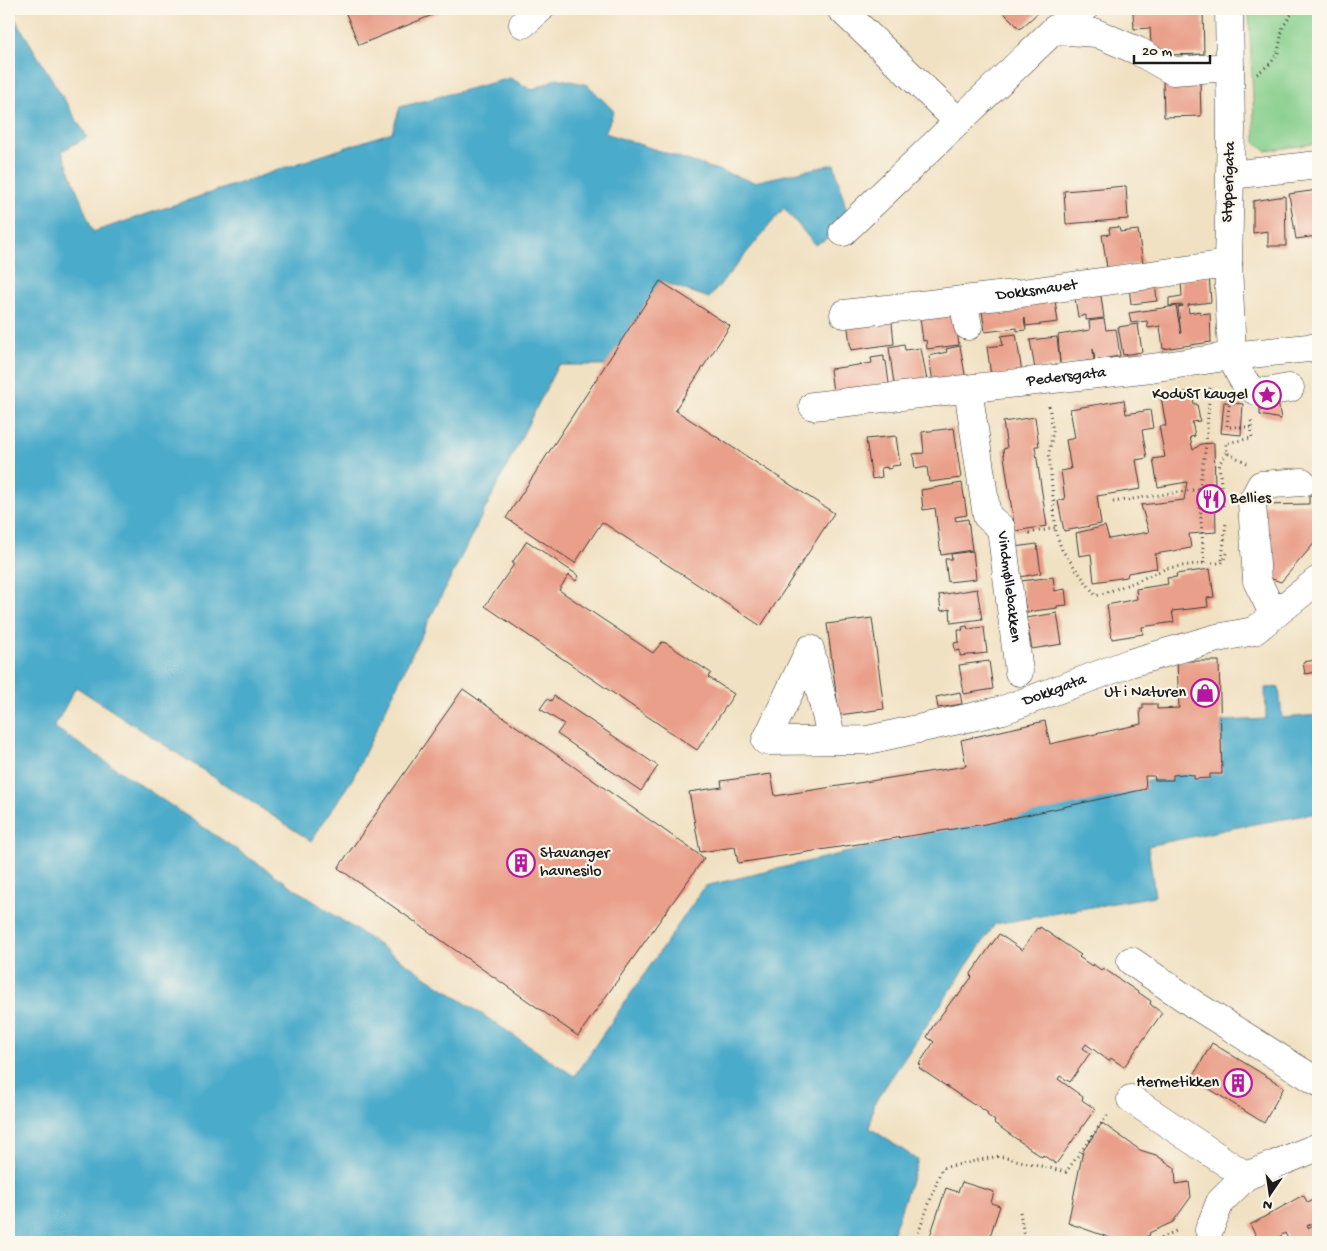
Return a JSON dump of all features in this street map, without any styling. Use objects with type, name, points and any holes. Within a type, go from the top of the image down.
[{"type":"street","points":[[841,9],[958,121]]},
{"type":"street","points":[[843,232],[1054,30],[1084,9]]},
{"type":"street","name":"Støperigata","points":[[1230,9],[1242,71],[1231,175],[1228,264],[1232,356]]},
{"type":"street","points":[[1054,30],[1096,33],[1138,51],[1173,71],[1242,71]]},
{"type":"street","points":[[1231,175],[1318,164]]},
{"type":"street","name":"Dokksmauet","points":[[844,314],[965,313],[1228,264]]},
{"type":"street","name":"Pedersgata","points":[[813,406],[1043,381],[1232,356],[1318,347]]},
{"type":"street","points":[[1232,356],[1236,367],[1249,387],[1261,392],[1290,388]]},
{"type":"street","name":"Vindmøllebakken","points":[[968,389],[987,516],[1001,528],[1019,672]]},
{"type":"street","points":[[1274,615],[1257,581],[1252,502],[1261,485],[1302,482]]},
{"type":"street","name":"Dokkgata","points":[[832,740],[868,740],[1003,710],[1130,663],[1192,636],[1216,638],[1254,631],[1318,580]]},
{"type":"street","points":[[1131,961],[1195,1005],[1318,1082]]},
{"type":"street","points":[[1132,1099],[1246,1176]]},
{"type":"street","points":[[1209,1230],[1220,1202],[1246,1176],[1318,1146]]},
{"type":"path","points":[[1242,71],[1259,74],[1265,68],[1278,52],[1283,28],[1296,9]]},
{"type":"path","points":[[1204,563],[1199,488],[1206,445],[1210,379]]},
{"type":"path","points":[[1043,381],[1052,431],[1049,452],[1056,533],[1062,550],[1096,596],[1167,568],[1204,563],[1222,563],[1225,556]]},
{"type":"path","points":[[1229,398],[1228,427],[1252,427]]},
{"type":"path","points":[[1224,524],[1219,464],[1226,453]]},
{"type":"path","points":[[1113,502],[1199,488]]},
{"type":"path","points":[[920,1242],[915,1241],[942,1168],[999,1156],[1066,1172],[1119,1099],[1132,1099]]},
{"type":"path","points":[[1020,1212],[1025,1242]]},
{"type":"path","points":[[1152,1242],[1178,1230]]},
{"type":"green space","points":[[1252,9],[1318,9],[1318,143],[1266,151],[1255,142],[1249,14]]},
{"type":"water","points":[[9,9],[87,137],[62,151],[93,232],[392,132],[400,107],[510,78],[532,90],[557,78],[588,85],[614,111],[605,133],[754,182],[834,164],[848,216],[837,217],[842,230],[815,245],[784,208],[709,298],[660,281],[606,365],[558,365],[413,652],[353,778],[311,841],[76,687],[54,727],[574,1076],[705,886],[1219,764],[1222,721],[1266,719],[1265,688],[1279,687],[1282,718],[1318,715],[1318,813],[1243,826],[1148,846],[1155,896],[995,924],[873,1105],[870,1128],[918,1160],[890,1242],[9,1242]]},
{"type":"building","points":[[344,9],[447,9],[359,45]]},
{"type":"building","points":[[1000,9],[1042,9],[1020,29]]},
{"type":"building","points":[[1150,9],[1203,9],[1204,54],[1166,55],[1151,45],[1150,28],[1134,29],[1133,12],[1150,12]]},
{"type":"building","points":[[1200,81],[1201,116],[1164,117],[1163,82]]},
{"type":"building","points":[[1126,186],[1128,219],[1066,224],[1064,191]]},
{"type":"building","points":[[1318,190],[1318,236],[1296,239],[1289,194]]},
{"type":"building","points":[[1285,196],[1286,246],[1268,246],[1268,231],[1253,233],[1253,201]]},
{"type":"building","points":[[1119,227],[1120,232],[1138,230],[1143,263],[1107,268],[1102,235],[1110,234],[1109,228]]},
{"type":"building","points":[[1209,276],[1211,302],[1188,305],[1189,313],[1200,311],[1200,314],[1210,313],[1211,342],[1163,349],[1160,326],[1148,328],[1147,321],[1131,323],[1129,313],[1176,306],[1181,334],[1178,307],[1183,305],[1169,306],[1169,298],[1182,296],[1181,280]]},
{"type":"building","points":[[660,281],[730,326],[675,410],[834,513],[761,626],[602,522],[575,563],[506,518]]},
{"type":"building","points":[[1155,282],[1157,301],[1131,304],[1129,286]]},
{"type":"building","points":[[1100,289],[1104,318],[1086,320],[1086,315],[1078,317],[1074,292]]},
{"type":"building","points":[[1054,294],[1058,322],[1026,326],[1025,318],[1026,330],[1017,331],[1017,328],[985,332],[981,304]]},
{"type":"building","points":[[954,306],[959,345],[927,349],[926,340],[923,341],[919,310]]},
{"type":"building","points":[[895,317],[895,322],[892,323],[894,344],[851,350],[847,322]]},
{"type":"building","points":[[1104,319],[1106,330],[1116,329],[1120,356],[1095,360],[1093,349],[1094,360],[1035,369],[1030,340],[1057,337],[1060,363],[1058,335],[1090,330],[1089,321]]},
{"type":"building","points":[[1138,324],[1142,352],[1123,355],[1118,327]]},
{"type":"building","points":[[1016,334],[1022,372],[991,376],[987,347],[1003,345],[1001,336]]},
{"type":"building","points":[[904,344],[905,350],[921,348],[928,386],[895,391],[889,347]]},
{"type":"building","points":[[960,346],[966,380],[933,383],[929,356],[947,352],[946,349]]},
{"type":"building","points":[[884,356],[890,391],[834,399],[830,369],[872,363],[871,358]]},
{"type":"building","points":[[1192,391],[1200,421],[1192,422],[1195,436],[1190,437],[1193,450],[1201,444],[1214,443],[1216,532],[1189,534],[1191,548],[1155,554],[1157,569],[1128,573],[1127,577],[1094,582],[1091,554],[1079,556],[1076,533],[1105,526],[1109,539],[1149,532],[1141,505],[1184,500],[1187,482],[1158,487],[1153,459],[1165,457],[1159,426],[1166,426],[1161,396]]},
{"type":"building","points":[[1277,395],[1281,419],[1260,415],[1260,397]]},
{"type":"building","points":[[1124,400],[1126,414],[1150,410],[1153,428],[1142,430],[1147,458],[1136,460],[1141,489],[1097,496],[1101,524],[1064,531],[1058,501],[1065,499],[1061,471],[1071,469],[1066,440],[1075,438],[1070,409]]},
{"type":"building","points":[[1224,402],[1243,404],[1241,435],[1221,433]]},
{"type":"building","points":[[1035,417],[1039,446],[1035,446],[1047,526],[1015,531],[1003,449],[1007,448],[1003,422]]},
{"type":"building","points":[[954,428],[961,478],[929,482],[927,467],[915,469],[913,454],[924,453],[922,432]]},
{"type":"building","points":[[896,436],[900,465],[887,469],[887,467],[881,468],[882,477],[872,479],[866,439]]},
{"type":"building","points":[[962,483],[967,515],[955,517],[956,521],[968,519],[972,550],[941,555],[935,508],[923,510],[921,490]]},
{"type":"building","points":[[1309,495],[1318,496],[1318,539],[1281,582],[1263,576],[1262,505],[1309,504]]},
{"type":"building","points":[[527,541],[579,576],[576,581],[569,575],[559,590],[653,653],[662,642],[666,643],[711,673],[708,677],[734,694],[697,750],[485,606],[515,563],[512,563]]},
{"type":"building","points":[[1037,544],[1041,573],[1020,577],[1015,547]]},
{"type":"building","points":[[973,551],[976,579],[948,582],[945,559],[952,559],[951,554]]},
{"type":"building","points":[[1210,569],[1214,597],[1207,598],[1208,607],[1172,611],[1174,622],[1142,627],[1143,634],[1112,639],[1107,605],[1137,599],[1136,589],[1168,584],[1167,578],[1177,577],[1176,574]]},
{"type":"building","points":[[1053,577],[1055,591],[1065,589],[1067,605],[1026,612],[1021,581]]},
{"type":"building","points":[[977,589],[982,619],[951,623],[950,609],[941,611],[939,595]]},
{"type":"building","points":[[1057,613],[1062,644],[1032,649],[1026,618]]},
{"type":"building","points":[[872,618],[884,709],[839,715],[827,624]]},
{"type":"building","points":[[967,626],[968,629],[984,627],[987,653],[960,656],[960,650],[955,651],[954,643],[959,642],[958,630],[963,630],[962,627]]},
{"type":"building","points":[[1316,660],[1317,672],[1305,674],[1303,662]]},
{"type":"building","points":[[989,661],[993,689],[964,694],[959,665]]},
{"type":"building","points":[[1177,661],[1219,661],[1222,774],[1210,774],[1210,778],[1194,779],[1194,775],[1173,775],[1173,780],[1155,780],[1154,776],[1145,776],[1146,789],[985,824],[738,863],[735,847],[700,852],[689,792],[722,787],[721,781],[771,774],[775,796],[966,766],[961,740],[1045,721],[1050,744],[1141,724],[1140,709],[1143,709],[1143,704],[1157,704],[1157,709],[1179,708]]},
{"type":"building","name":"Stavanger havnesilo","points":[[463,689],[704,858],[578,1036],[338,868]]},
{"type":"building","points":[[960,692],[962,704],[938,708],[936,697]]},
{"type":"building","points":[[554,696],[658,766],[641,791],[557,734],[564,724],[540,709],[547,699],[551,701]]},
{"type":"building","points":[[1040,927],[1081,955],[1079,957],[1092,966],[1093,964],[1101,970],[1103,968],[1151,1001],[1150,1004],[1162,1013],[1124,1067],[1111,1058],[1109,1061],[1086,1044],[1083,1048],[1090,1053],[1070,1082],[1060,1076],[1058,1079],[1083,1097],[1082,1100],[1095,1109],[1056,1164],[1043,1155],[1042,1157],[994,1123],[995,1121],[987,1115],[988,1113],[919,1068],[921,1065],[919,1064],[934,1042],[927,1037],[933,1026],[972,977],[970,975],[999,934],[1022,950],[1037,928],[1039,929]]},
{"type":"building","name":"Hermetikken","points":[[1212,1043],[1284,1087],[1264,1123],[1192,1078]]},
{"type":"building","points":[[1102,1123],[1140,1150],[1156,1155],[1175,1168],[1176,1184],[1189,1182],[1191,1197],[1173,1222],[1135,1242],[1122,1242],[1068,1223],[1083,1151]]},
{"type":"building","points":[[962,1182],[994,1192],[991,1203],[1000,1206],[988,1242],[928,1242],[946,1188],[958,1192]]},
{"type":"building","points":[[1303,1195],[1308,1203],[1313,1200],[1318,1209],[1318,1220],[1307,1226],[1308,1228],[1317,1223],[1318,1242],[1282,1242],[1288,1239],[1285,1233],[1273,1242],[1260,1242],[1250,1225]]},
{"type":"place","name":"KoduST kaugel","points":[[1267,395]]},
{"type":"place","name":"Bellies","points":[[1211,499]]},
{"type":"place","name":"Ut i Naturen","points":[[1205,693]]},
{"type":"place","name":"Stavanger havnesilo","points":[[521,863]]},
{"type":"place","name":"Hermetikken","points":[[1238,1083]]}]
